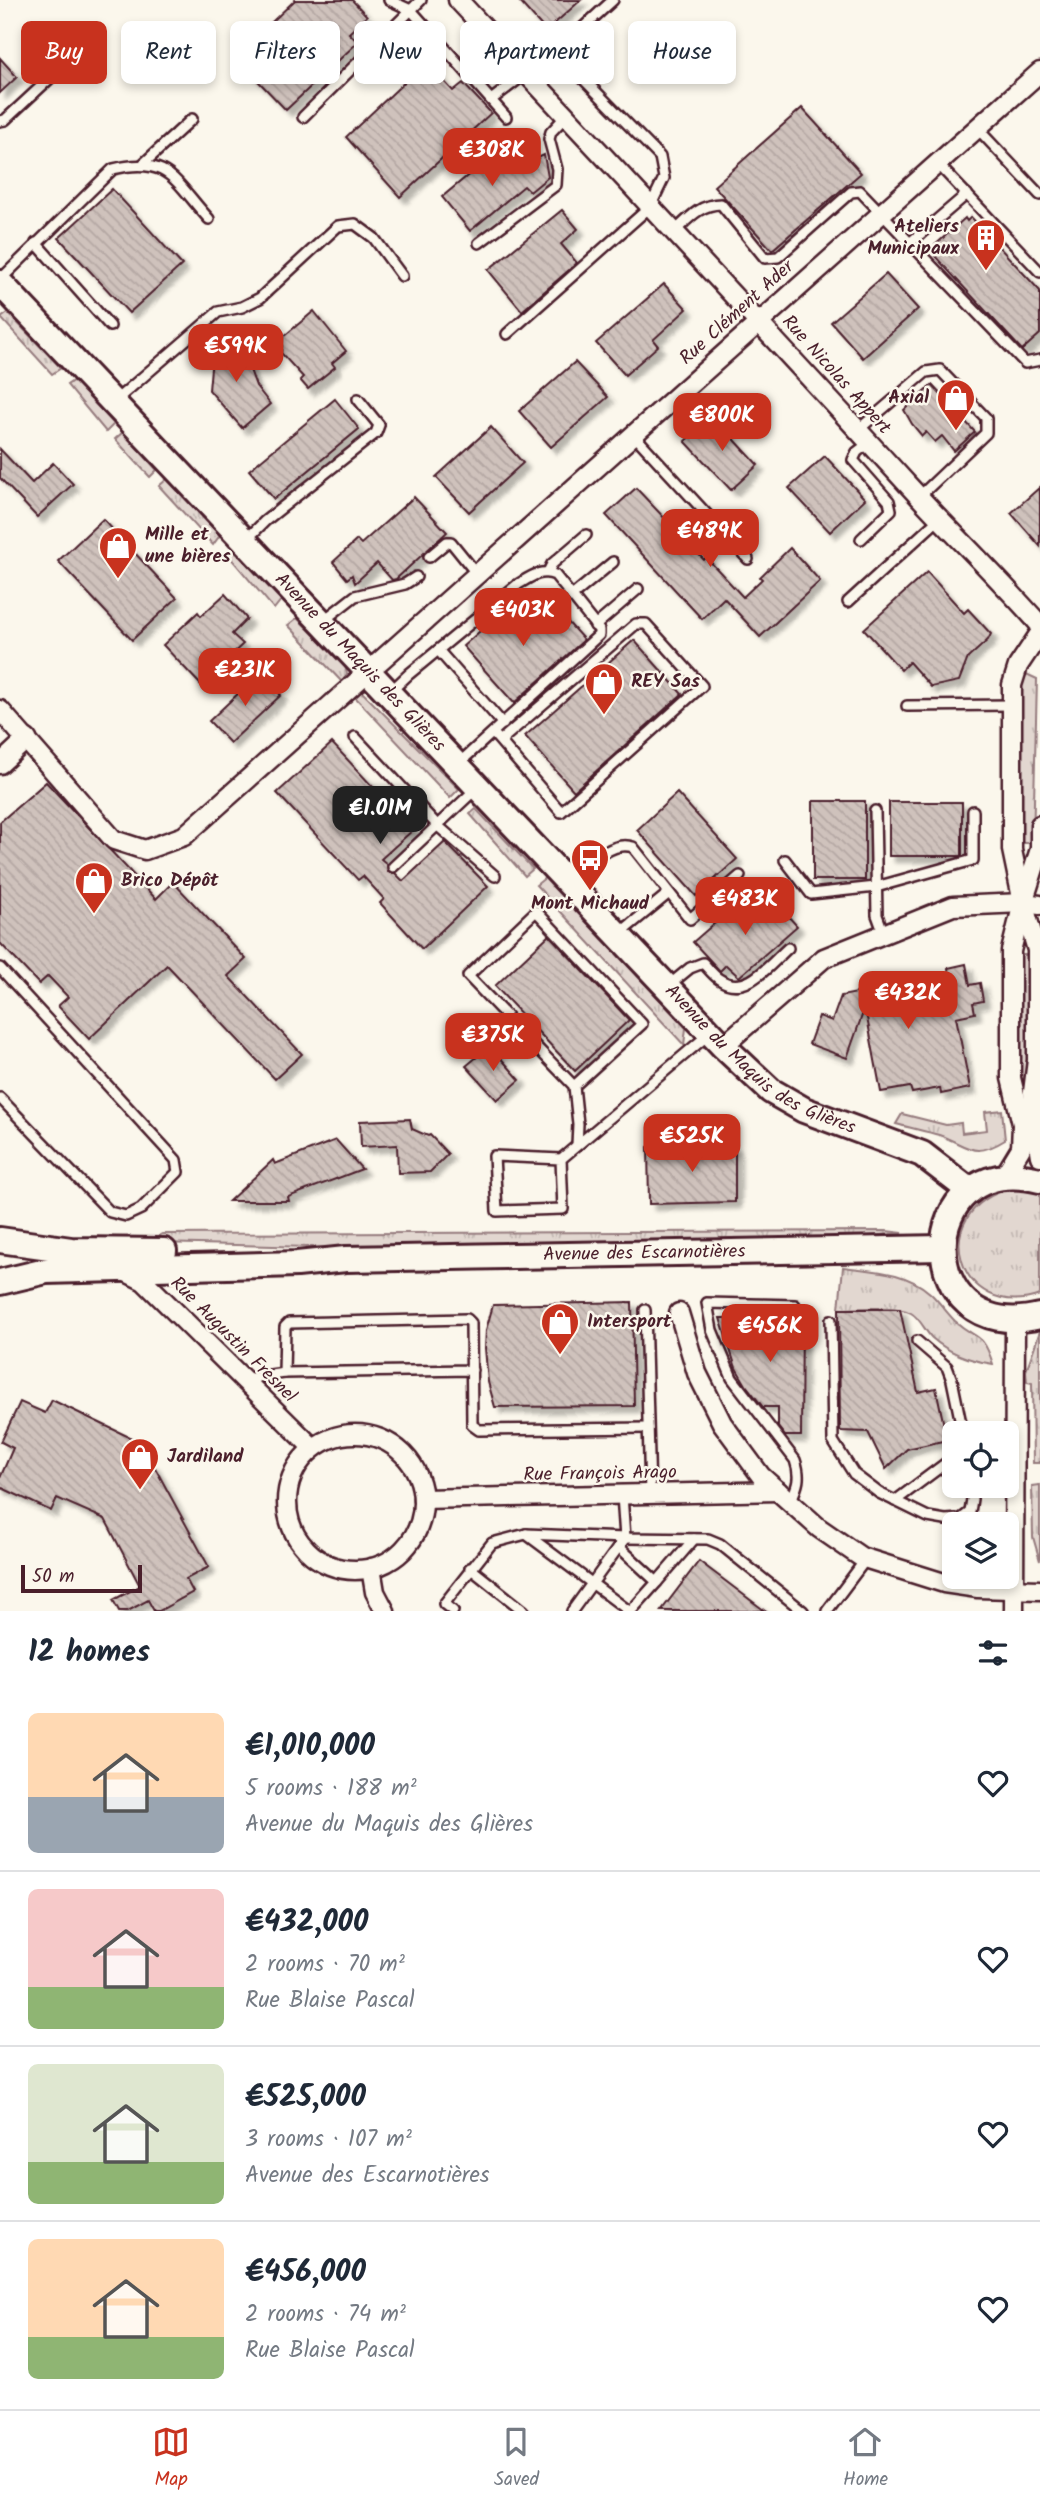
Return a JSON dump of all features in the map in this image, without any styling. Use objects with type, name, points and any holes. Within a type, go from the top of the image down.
[{"type":"main road","name":"Avenue du Maquis des Glières","points":[[0,281],[717,1040],[771,1091],[804,1110],[922,1154],[970,1191]]},
{"type":"main road","points":[[1040,1180],[1004,1176],[986,1181],[970,1191],[955,1207],[945,1227],[942,1248],[946,1271],[956,1292],[973,1307],[993,1318],[1015,1321],[1040,1316]]},
{"type":"main road","name":"Avenue des Escarnotières","points":[[0,1240],[71,1250],[282,1252],[346,1259]]},
{"type":"main road","name":"Avenue des Escarnotières","points":[[0,1282],[46,1271],[297,1264],[346,1259],[942,1248]]},
{"type":"street","name":"Rue Nicolas Appert","points":[[458,0],[478,21]]},
{"type":"street","name":"Rue Clément Ader","points":[[0,710],[114,840],[145,850],[184,836],[1040,72]]},
{"type":"street","name":"Rue Nicolas Appert","points":[[536,84],[1040,625]]},
{"type":"street","points":[[1040,633],[1018,666],[1012,685],[1012,850],[1032,904],[1037,950],[1039,1060],[1033,1092],[1040,1156]]},
{"type":"street","points":[[0,764],[27,739]]},
{"type":"street","points":[[1004,1176],[1021,1148],[1020,1114],[1012,1078],[1011,951],[1032,904],[1040,849],[1040,825]]},
{"type":"street","points":[[717,1040],[824,958],[953,906],[1032,904]]},
{"type":"street","name":"Rue Augustin Fresnel","points":[[119,1268],[144,1281],[313,1448]]},
{"type":"street","points":[[679,1313],[697,1373],[722,1423],[761,1476],[819,1528],[866,1558],[942,1582]]},
{"type":"street","points":[[1011,1421],[1015,1321]]},
{"type":"street","points":[[353,1434],[374,1437],[393,1446],[414,1469],[423,1499],[420,1522],[409,1543],[392,1559],[371,1568],[347,1570],[324,1563],[306,1549],[295,1535],[286,1502],[289,1483],[296,1467],[313,1448],[332,1438],[353,1434]]},
{"type":"street","name":"Rue François Arago","points":[[423,1499],[649,1494],[784,1497]]},
{"type":"street","points":[[371,1568],[375,1592],[385,1611]]},
{"type":"street","points":[[1014,1611],[1014,1589],[1040,1590]]},
{"type":"lane","points":[[389,0],[411,10],[506,117]]},
{"type":"lane","points":[[303,117],[421,0]]},
{"type":"lane","points":[[589,21],[612,0]]},
{"type":"lane","points":[[0,121],[5,120],[44,84]]},
{"type":"lane","points":[[491,100],[513,84]]},
{"type":"lane","points":[[507,334],[650,207],[664,178],[660,157],[588,84]]},
{"type":"lane","points":[[479,243],[556,185],[557,169],[549,139],[551,132],[566,116]]},
{"type":"lane","points":[[142,165],[192,119]]},
{"type":"lane","points":[[977,128],[1040,195]]},
{"type":"lane","points":[[937,163],[1040,272]]},
{"type":"lane","points":[[0,281],[113,169],[133,164],[154,165],[164,170],[209,219]]},
{"type":"lane","points":[[674,232],[693,213],[710,204],[721,204],[765,258],[778,257],[851,192],[860,191],[1025,363],[1040,360]]},
{"type":"lane","points":[[911,242],[967,194]]},
{"type":"lane","points":[[114,402],[218,312],[242,307],[260,298],[338,226],[355,224],[374,238],[402,276]]},
{"type":"lane","points":[[36,243],[110,326]]},
{"type":"lane","points":[[861,539],[891,510],[889,501],[853,460],[864,437],[926,372],[940,370],[986,418],[986,433],[919,497]]},
{"type":"lane","points":[[245,541],[265,521],[376,433],[379,425],[358,399]]},
{"type":"lane","points":[[633,434],[748,559]]},
{"type":"lane","points":[[848,602],[940,518]]},
{"type":"lane","points":[[548,572],[552,564],[586,535]]},
{"type":"lane","points":[[429,557],[447,542],[451,542],[476,573]]},
{"type":"lane","points":[[572,596],[613,562]]},
{"type":"lane","points":[[389,693],[517,585],[535,574],[548,572],[555,575],[600,635],[457,765]]},
{"type":"lane","points":[[322,622],[355,596],[405,584],[416,577]]},
{"type":"lane","points":[[595,626],[638,589]]},
{"type":"lane","points":[[493,733],[561,811],[702,686],[646,624],[636,624],[500,741]]},
{"type":"lane","points":[[438,650],[503,724]]},
{"type":"lane","points":[[907,705],[1012,705]]},
{"type":"lane","points":[[355,737],[438,826],[495,876]]},
{"type":"lane","points":[[393,867],[478,787]]},
{"type":"lane","points":[[875,811],[877,915],[884,934]]},
{"type":"lane","points":[[785,860],[811,894],[876,887],[972,860],[973,811]]},
{"type":"lane","points":[[569,884],[613,848],[625,845],[633,847],[690,919],[740,876]]},
{"type":"lane","points":[[618,935],[669,893]]},
{"type":"lane","points":[[575,1086],[642,1024],[536,911],[468,976],[575,1086],[577,1145]]},
{"type":"lane","points":[[667,987],[690,968],[703,963],[720,980],[734,984],[749,983],[788,948]]},
{"type":"lane","points":[[0,968],[176,1160],[178,1172],[141,1209],[126,1216],[110,1212],[0,1098]]},
{"type":"lane","points":[[561,1159],[563,1209],[497,1211],[494,1156],[561,1159],[717,1040]]},
{"type":"lane","points":[[784,1497],[798,1486],[799,1473],[795,1460],[732,1378],[712,1331],[707,1303],[795,1305]]},
{"type":"lane","points":[[645,1310],[649,1494]]},
{"type":"lane","points":[[284,1373],[285,1327],[289,1323],[467,1319],[471,1323],[472,1424],[479,1430],[648,1428]]},
{"type":"lane","points":[[831,1320],[833,1441],[854,1474],[879,1493],[928,1517],[945,1520],[961,1518],[970,1512],[972,1498]]},
{"type":"lane","points":[[917,1341],[947,1367],[961,1421]]},
{"type":"lane","points":[[242,1379],[284,1373],[472,1370]]},
{"type":"lane","points":[[895,1501],[942,1466]]},
{"type":"lane","points":[[572,1611],[625,1538],[622,1495]]},
{"type":"lane","points":[[526,1534],[630,1611],[694,1539]]},
{"type":"lane","points":[[453,1611],[444,1604],[492,1543],[526,1534],[708,1539],[720,1544],[803,1611]]},
{"type":"lane","points":[[619,1548],[657,1581]]},
{"type":"lane","points":[[828,1611],[866,1558]]},
{"type":"lane","points":[[470,1568],[524,1611]]},
{"type":"green space","points":[[8,313],[61,368],[52,374],[1,318]]},
{"type":"green space","points":[[74,380],[114,424],[106,432],[67,385]]},
{"type":"green space","points":[[123,432],[157,470],[150,477],[115,439]]},
{"type":"green space","points":[[167,479],[220,535],[213,545],[159,486]]},
{"type":"green space","points":[[234,550],[281,600],[274,609],[229,556]]},
{"type":"green space","points":[[297,618],[345,665],[347,674],[342,682],[288,625]]},
{"type":"green space","points":[[1022,672],[1037,679],[1033,843],[1017,843],[1018,684]]},
{"type":"green space","points":[[361,691],[459,789],[450,798],[355,697]]},
{"type":"green space","points":[[476,809],[533,869],[525,876],[470,814]]},
{"type":"green space","points":[[546,877],[686,1028],[684,1045],[536,885]]},
{"type":"green space","points":[[1017,955],[1033,955],[1032,1057],[1025,1098],[1016,1058]]},
{"type":"green space","points":[[1002,1110],[1005,1140],[978,1150],[939,1135],[896,1124],[902,1114],[946,1125],[961,1123],[962,1133],[987,1130],[985,1112]]},
{"type":"green space","points":[[1012,1188],[1040,1194],[1040,1295],[1012,1299],[989,1293],[972,1280],[962,1261],[960,1239],[967,1218],[984,1200]]},
{"type":"green space","points":[[903,1233],[814,1241],[345,1248],[160,1243],[162,1234]]},
{"type":"green space","points":[[843,1267],[889,1273],[921,1286],[955,1321],[982,1341],[993,1364],[946,1348],[932,1338],[914,1315],[904,1310],[839,1309]]},
{"type":"green space","points":[[1040,1331],[1040,1463],[1033,1463],[1032,1383],[1027,1382],[1026,1371]]},
{"type":"green space","points":[[1040,1485],[1040,1561],[1033,1537],[1032,1486]]},
{"type":"building","points":[[295,0],[352,0],[367,16],[362,21],[354,21],[354,28],[349,33],[354,38],[354,46],[340,59],[340,21],[273,21]]},
{"type":"building","points":[[518,0],[581,0],[557,21],[537,21]]},
{"type":"building","points":[[0,58],[17,77],[0,93]]},
{"type":"building","points":[[446,83],[453,91],[464,84],[491,113],[400,197],[346,137],[403,84]]},
{"type":"building","points":[[261,84],[314,84],[286,110]]},
{"type":"building","points":[[802,108],[861,173],[772,250],[714,186]]},
{"type":"building","points":[[495,153],[510,171],[544,155],[548,177],[530,192],[524,186],[470,231],[442,197]]},
{"type":"building","points":[[112,189],[182,265],[129,313],[59,238]]},
{"type":"building","points":[[562,210],[578,229],[561,244],[577,263],[522,311],[488,270]]},
{"type":"building","name":"Ateliers Municipaux","points":[[971,217],[1040,291],[1040,334],[1022,350],[932,253],[936,250],[933,247],[965,218],[967,221]]},
{"type":"building","points":[[886,274],[918,309],[863,358],[831,322]]},
{"type":"building","points":[[664,284],[687,309],[653,340],[658,346],[625,375],[596,343]]},
{"type":"building","points":[[314,311],[346,351],[332,363],[335,367],[308,389],[300,380],[303,377],[281,353],[283,337]]},
{"type":"building","points":[[213,346],[250,350],[249,367],[256,386],[270,404],[242,428],[209,390]]},
{"type":"building","points":[[575,362],[608,397],[551,447],[519,411]]},
{"type":"building","points":[[932,385],[975,432],[954,451],[942,436],[935,442],[926,432],[922,436],[904,410]]},
{"type":"building","points":[[335,399],[359,429],[274,499],[249,470]]},
{"type":"building","points":[[713,416],[758,465],[731,490],[685,441]]},
{"type":"building","points":[[491,427],[523,463],[469,512],[436,477]]},
{"type":"building","points":[[0,449],[32,483],[53,463],[73,484],[37,517],[0,478]]},
{"type":"building","points":[[825,456],[865,499],[830,532],[789,488]]},
{"type":"building","points":[[1040,487],[1040,546],[1011,513]]},
{"type":"building","points":[[636,488],[743,597],[790,548],[820,581],[760,637],[724,598],[702,619],[606,515]]},
{"type":"building","points":[[414,497],[447,532],[396,579],[392,580],[377,563],[355,583],[352,575],[347,579],[333,562],[357,540],[361,544]]},
{"type":"building","name":"Mille et une bières","points":[[103,519],[177,598],[132,640],[58,561]]},
{"type":"building","points":[[927,572],[964,613],[968,609],[991,634],[968,658],[959,681],[931,687],[909,662],[901,670],[864,629]]},
{"type":"building","points":[[225,594],[247,619],[232,634],[243,644],[200,684],[163,645],[198,612],[201,616]]},
{"type":"building","points":[[546,598],[584,640],[514,703],[463,646],[505,609],[517,623]]},
{"type":"building","name":"REY Sas","points":[[634,640],[682,694],[574,791],[525,736]]},
{"type":"building","points":[[260,673],[281,695],[230,743],[209,721]]},
{"type":"building","points":[[332,743],[413,830],[381,859],[387,864],[388,872],[395,873],[403,881],[445,842],[488,886],[422,949],[380,903],[384,899],[363,876],[358,880],[277,793]]},
{"type":"building","name":"Brico Dépôt","points":[[46,782],[156,899],[173,882],[246,959],[228,976],[302,1054],[275,1079],[167,965],[89,1039],[58,1006],[68,997],[48,976],[39,984],[0,943],[0,822]]},
{"type":"building","points":[[677,793],[737,859],[696,896],[637,830]]},
{"type":"building","points":[[813,801],[865,801],[865,880],[813,880]]},
{"type":"building","points":[[889,802],[962,802],[962,856],[889,856]]},
{"type":"building","points":[[769,895],[797,926],[739,977],[726,965],[720,971],[693,942],[731,909],[741,920]]},
{"type":"building","points":[[549,935],[629,1020],[575,1071],[495,986]]},
{"type":"building","points":[[966,964],[970,985],[980,983],[983,1001],[973,1003],[975,1013],[956,1017],[970,1088],[941,1094],[940,1088],[912,1093],[910,1087],[881,1092],[865,1007],[847,1058],[809,1044],[819,1016],[832,1021],[841,996],[949,975],[948,968]]},
{"type":"building","points":[[490,1046],[520,1080],[497,1100],[466,1066]]},
{"type":"building","points":[[410,1119],[412,1129],[430,1135],[448,1154],[430,1172],[398,1173],[397,1145],[361,1147],[360,1121]]},
{"type":"building","points":[[336,1140],[362,1169],[288,1197],[289,1201],[229,1201],[273,1160],[275,1164]]},
{"type":"building","points":[[735,1145],[735,1202],[649,1204],[648,1147]]},
{"type":"building","name":"Intersport","points":[[632,1302],[634,1406],[495,1407],[488,1382],[485,1348],[486,1330],[493,1305]]},
{"type":"building","points":[[839,1309],[900,1309],[918,1392],[936,1388],[943,1421],[942,1441],[907,1449],[886,1469],[868,1432],[840,1431]]},
{"type":"building","points":[[720,1318],[802,1318],[801,1436],[785,1436],[778,1427],[778,1407],[763,1407],[746,1385],[736,1368]]},
{"type":"building","name":"Jardiland","points":[[52,1400],[146,1445],[139,1458],[153,1464],[209,1567],[186,1579],[193,1592],[159,1611],[154,1611],[148,1600],[128,1611],[119,1611],[113,1600],[140,1586],[105,1519],[57,1498],[51,1511],[0,1487],[0,1478],[13,1448],[1,1442],[20,1402],[45,1413]]},
{"type":"building","points":[[699,1561],[765,1611],[661,1611]]},
{"type":"place","name":"Ateliers Municipaux","points":[[986,272]]},
{"type":"place","name":"Axial","points":[[956,432]]},
{"type":"place","name":"Mille et une bières","points":[[118,580]]},
{"type":"place","name":"REY Sas","points":[[604,716]]},
{"type":"place","name":"Mont Michaud","points":[[590,892]]},
{"type":"place","name":"Brico Dépôt","points":[[94,915]]},
{"type":"place","name":"Intersport","points":[[560,1356]]},
{"type":"place","name":"Jardiland","points":[[140,1491]]}]
